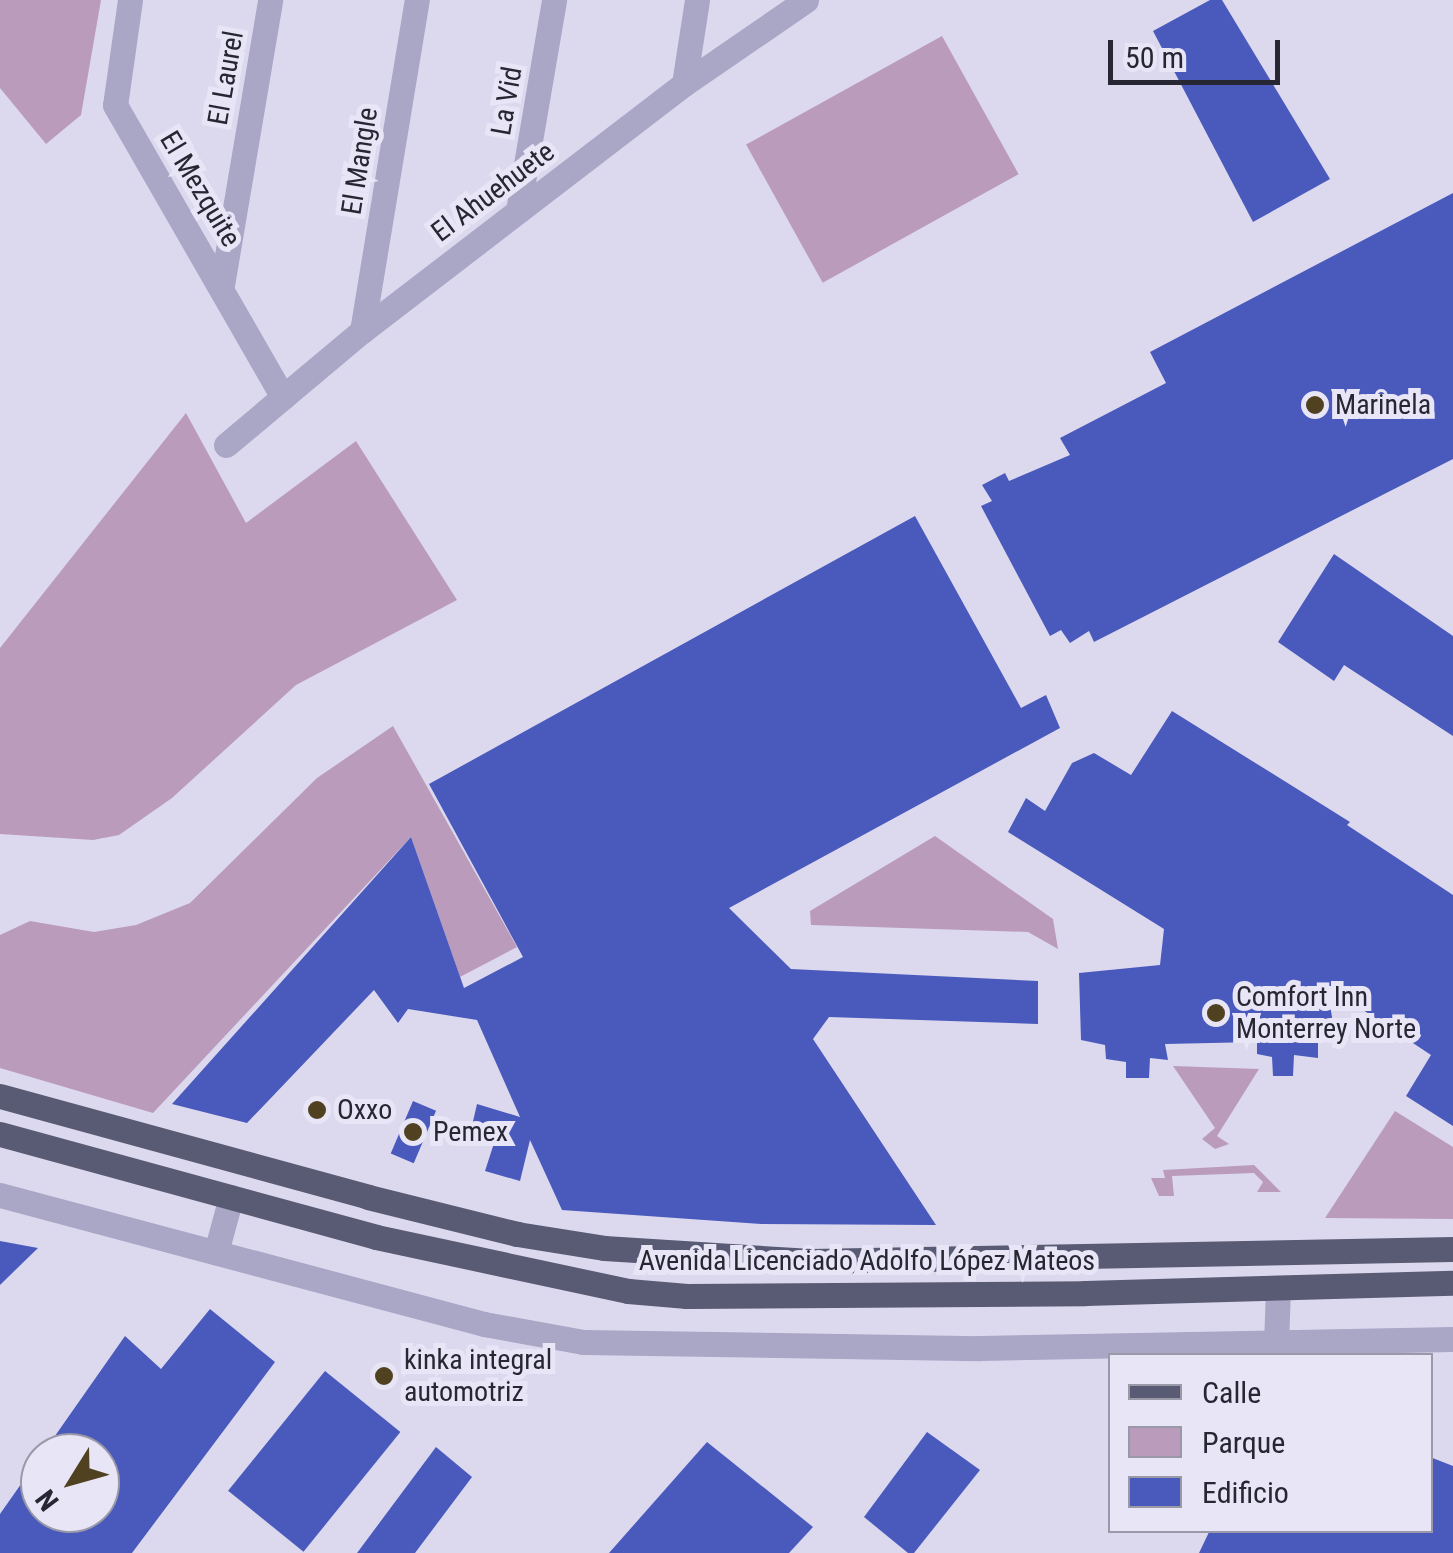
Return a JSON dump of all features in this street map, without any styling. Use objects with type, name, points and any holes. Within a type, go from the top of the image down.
[{"type":"main road","name":"Avenida Licenciado Adolfo López Mateos","points":[[0,1096],[403,1206],[517,1234],[604,1248],[811,1261],[1453,1249]]},
{"type":"main road","name":"Avenida Licenciado Adolfo López Mateos","points":[[0,1134],[494,1265],[574,1282],[688,1296],[1453,1283]]},
{"type":"street","name":"El Mezquite","points":[[130,0],[115,105],[284,397]]},
{"type":"street","name":"El Laurel","points":[[222,285],[270,0]]},
{"type":"street","name":"El Mangle","points":[[362,331],[417,0]]},
{"type":"street","name":"La Vid","points":[[518,212],[554,0]]},
{"type":"street","points":[[684,84],[697,0]]},
{"type":"street","name":"El Ahuehuete","points":[[226,445],[362,331],[684,84],[806,0]]},
{"type":"street","points":[[0,1195],[484,1324],[583,1342],[962,1348],[1453,1339]]},
{"type":"street","points":[[216,1252],[231,1197]]},
{"type":"street","points":[[1276,1344],[1278,1288]]},
{"type":"green space","points":[[0,0],[101,0],[81,115],[46,144],[0,88]]},
{"type":"green space","points":[[942,36],[1019,174],[823,283],[746,145]]},
{"type":"green space","points":[[186,413],[246,523],[356,441],[457,600],[296,685],[172,798],[119,835],[93,840],[0,834],[0,648]]},
{"type":"green space","points":[[393,726],[517,947],[460,977],[411,837],[153,1113],[0,1068],[0,935],[30,921],[94,932],[136,925],[190,903],[317,778]]},
{"type":"green space","points":[[935,836],[1053,919],[1058,949],[1028,932],[811,925],[810,911]]},
{"type":"green space","points":[[1173,1066],[1259,1069],[1217,1136],[1229,1144],[1215,1149],[1202,1139],[1215,1128]]},
{"type":"green space","points":[[1395,1111],[1453,1147],[1453,1219],[1325,1218]]},
{"type":"green space","points":[[1254,1165],[1281,1192],[1257,1192],[1263,1182],[1254,1173],[1172,1176],[1174,1196],[1159,1196],[1151,1178],[1165,1178],[1163,1170]]},
{"type":"building","points":[[1210,0],[1222,0],[1330,179],[1253,222],[1153,31]]},
{"type":"building","name":"Marinela","points":[[1453,193],[1453,459],[1094,642],[1089,631],[1070,643],[1061,630],[1050,636],[981,506],[992,501],[982,485],[1005,473],[1009,481],[1070,455],[1060,438],[1166,383],[1150,352]]},
{"type":"building","points":[[915,516],[1021,708],[1046,695],[1060,728],[729,908],[791,969],[1038,981],[1038,1024],[829,1017],[813,1039],[936,1225],[761,1224],[562,1210],[530,1140],[520,1181],[485,1171],[496,1137],[471,1130],[477,1104],[520,1117],[477,1020],[408,1009],[398,1023],[374,990],[247,1123],[172,1104],[411,837],[464,988],[523,957],[429,784]]},
{"type":"building","points":[[1334,554],[1453,636],[1453,736],[1344,665],[1334,681],[1278,642]]},
{"type":"building","points":[[1172,711],[1350,822],[1347,825],[1453,895],[1453,1126],[1406,1096],[1431,1055],[1327,986],[1335,1036],[1318,1040],[1318,1058],[1294,1055],[1293,1076],[1273,1076],[1272,1057],[1257,1054],[1257,1042],[1165,1044],[1168,1060],[1150,1058],[1149,1078],[1126,1078],[1126,1062],[1106,1059],[1105,1045],[1081,1040],[1079,973],[1160,965],[1164,929],[1008,832],[1026,798],[1045,811],[1072,763],[1094,753],[1131,775]]},
{"type":"building","name":"Pemex","points":[[413,1101],[436,1111],[414,1163],[391,1153]]},
{"type":"building","points":[[0,1241],[38,1248],[0,1285]]},
{"type":"building","points":[[210,1309],[275,1362],[132,1553],[0,1553],[0,1514],[20,1486],[20,1533],[120,1533],[120,1433],[57,1433],[125,1336],[161,1369]]},
{"type":"building","points":[[325,1371],[400,1432],[303,1552],[228,1491]]},
{"type":"building","points":[[927,1432],[980,1470],[914,1553],[908,1553],[864,1517]]},
{"type":"building","points":[[707,1442],[813,1527],[789,1553],[609,1553]]},
{"type":"building","points":[[436,1447],[472,1477],[415,1553],[357,1553]]},
{"type":"building","points":[[1433,1458],[1453,1466],[1453,1553],[1199,1553],[1209,1533],[1433,1533]]},
{"type":"place","name":"Marinela","points":[[1315,405]]},
{"type":"place","name":"Comfort Inn Monterrey Norte","points":[[1216,1013]]},
{"type":"place","name":"Oxxo","points":[[317,1110]]},
{"type":"place","name":"Pemex","points":[[413,1132]]},
{"type":"place","name":"kinka integral automotriz","points":[[384,1376]]}]
